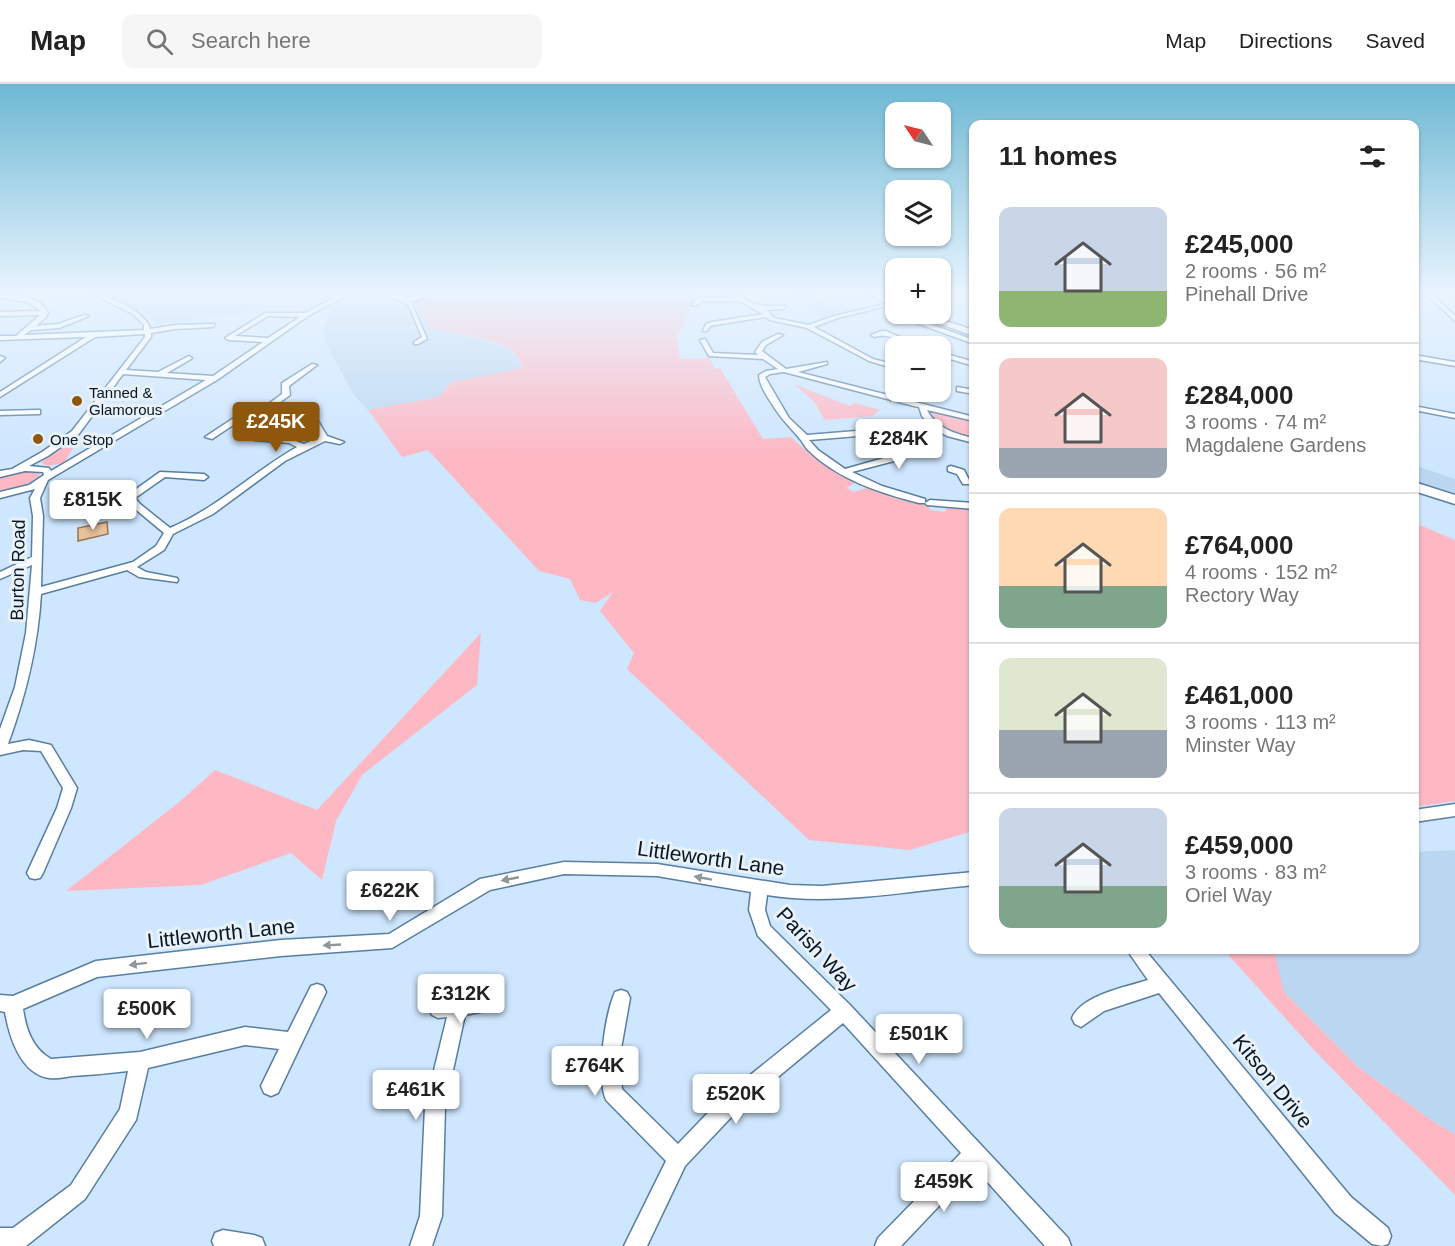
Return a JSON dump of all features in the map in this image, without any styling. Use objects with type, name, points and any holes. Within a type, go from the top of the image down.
[{"type":"highway","points":[[1419,488],[1455,500]]},
{"type":"street","points":[[0,394],[75,347]]},
{"type":"street","points":[[0,474],[15,470],[38,458],[75,433],[139,347]]},
{"type":"street","points":[[5,495],[41,474],[74,463],[214,378],[258,347]]},
{"type":"street","points":[[707,347],[711,355],[762,357]]},
{"type":"street","points":[[759,347],[758,352],[762,357],[788,371],[917,404],[935,427],[969,439]]},
{"type":"street","points":[[847,347],[871,360],[885,364]]},
{"type":"street","points":[[176,357],[198,359]]},
{"type":"street","points":[[951,357],[969,363]]},
{"type":"street","points":[[160,374],[189,358]]},
{"type":"street","points":[[1419,358],[1455,364]]},
{"type":"street","points":[[825,363],[788,371],[768,372],[761,376],[783,414],[800,436],[805,438],[935,427]]},
{"type":"street","points":[[269,407],[286,395],[285,385],[314,365]]},
{"type":"street","points":[[122,372],[214,378]]},
{"type":"street","points":[[0,387],[13,386]]},
{"type":"street","points":[[960,389],[969,391]]},
{"type":"street","points":[[209,437],[258,406],[303,412],[312,418],[324,438]]},
{"type":"street","points":[[922,408],[936,409],[969,418]]},
{"type":"street","points":[[1419,409],[1455,416]]},
{"type":"street","points":[[0,413],[36,412]]},
{"type":"street","points":[[844,472],[894,458],[897,451],[885,432]]},
{"type":"street","points":[[254,438],[290,441],[303,446]]},
{"type":"street","points":[[37,592],[130,567],[160,548],[169,532],[190,525],[248,481],[303,446],[324,438],[340,442]]},
{"type":"street","points":[[805,438],[806,444],[844,472],[864,483],[926,502],[969,506]]},
{"type":"street","name":"Burton Road","points":[[0,748],[14,715],[25,678],[34,632],[38,558],[38,516],[35,498],[41,474],[38,458]]},
{"type":"street","points":[[15,470],[41,474]]},
{"type":"street","points":[[966,482],[956,471],[969,472]]},
{"type":"street","points":[[169,532],[137,506],[130,497],[163,474],[204,477]]},
{"type":"street","name":"Burton Road","points":[[5,495],[35,498]]},
{"type":"street","points":[[0,576],[38,558]]},
{"type":"street","points":[[130,567],[143,575],[173,580]]},
{"type":"street","points":[[0,748],[24,745],[38,745],[46,748],[70,788],[35,873]]},
{"type":"street","points":[[1419,815],[1455,810]]},
{"type":"street","name":"Littleworth Lane","points":[[6,1004],[96,969],[281,948],[392,941],[486,884],[564,868],[657,870],[761,888],[822,893],[969,878]]},
{"type":"street","name":"Parish Way","points":[[761,888],[756,901],[756,916],[764,931],[844,1011],[1060,1246]]},
{"type":"street","name":"Kitson Drive","points":[[1139,954],[1343,1205],[1380,1236]]},
{"type":"street","points":[[1081,1018],[1099,1004],[1164,983]]},
{"type":"street","points":[[271,1086],[317,992]]},
{"type":"street","points":[[621,999],[610,1060],[614,1093],[678,1159]]},
{"type":"street","points":[[6,1004],[16,1029],[31,1056],[49,1069],[140,1061],[245,1036],[292,1042]]},
{"type":"street","points":[[421,1246],[431,1216],[435,1107],[448,1008],[479,1005]]},
{"type":"street","points":[[635,1246],[678,1159],[729,1104],[844,1011]]},
{"type":"street","points":[[10,1242],[78,1192],[129,1113],[140,1061]]},
{"type":"street","points":[[886,1246],[975,1154]]},
{"type":"shaded area","points":[[328,347],[507,347],[517,357],[522,369],[452,382],[438,397],[368,410],[354,395]]},
{"type":"shaded area","points":[[678,347],[680,359],[710,358],[714,369],[720,368],[763,439],[791,437],[811,455],[855,483],[846,488],[854,492],[866,488],[930,505],[929,510],[945,512],[946,508],[969,510],[969,832],[910,850],[809,840],[627,669],[634,653],[600,611],[613,592],[596,603],[580,600],[570,579],[539,571],[428,450],[402,457],[368,410],[438,397],[452,382],[522,368],[514,352],[509,348]]},
{"type":"shaded area","points":[[794,384],[850,406],[855,403],[880,410],[872,416],[825,420],[815,403]]},
{"type":"shaded area","points":[[932,410],[969,420],[969,438],[941,427],[931,418],[929,412]]},
{"type":"shaded area","points":[[78,440],[64,463],[47,466],[42,463],[57,448]]},
{"type":"shaded area","points":[[1419,467],[1455,479],[1455,496],[1419,483]]},
{"type":"shaded area","points":[[23,471],[38,472],[40,477],[29,486],[0,492],[0,477]]},
{"type":"shaded area","points":[[1419,525],[1455,540],[1455,801],[1419,806]]},
{"type":"shaded area","points":[[481,633],[477,685],[362,775],[336,821],[322,880],[291,853],[201,885],[66,891],[178,803],[215,770],[317,810]]},
{"type":"shaded area","points":[[1455,850],[1455,1134],[1434,1122],[1358,1067],[1283,992],[1275,954],[1419,954],[1419,852]]},
{"type":"shaded area","points":[[1228,954],[1275,954],[1284,992],[1358,1067],[1434,1122],[1455,1134],[1455,1195],[1313,1049]]},
{"type":"building","points":[[107,522],[108,534],[78,541],[78,528]]},
{"type":"place","name":"Tanned & Glamorous","points":[[77,401]]},
{"type":"place","name":"One Stop","points":[[38,439]]}]
